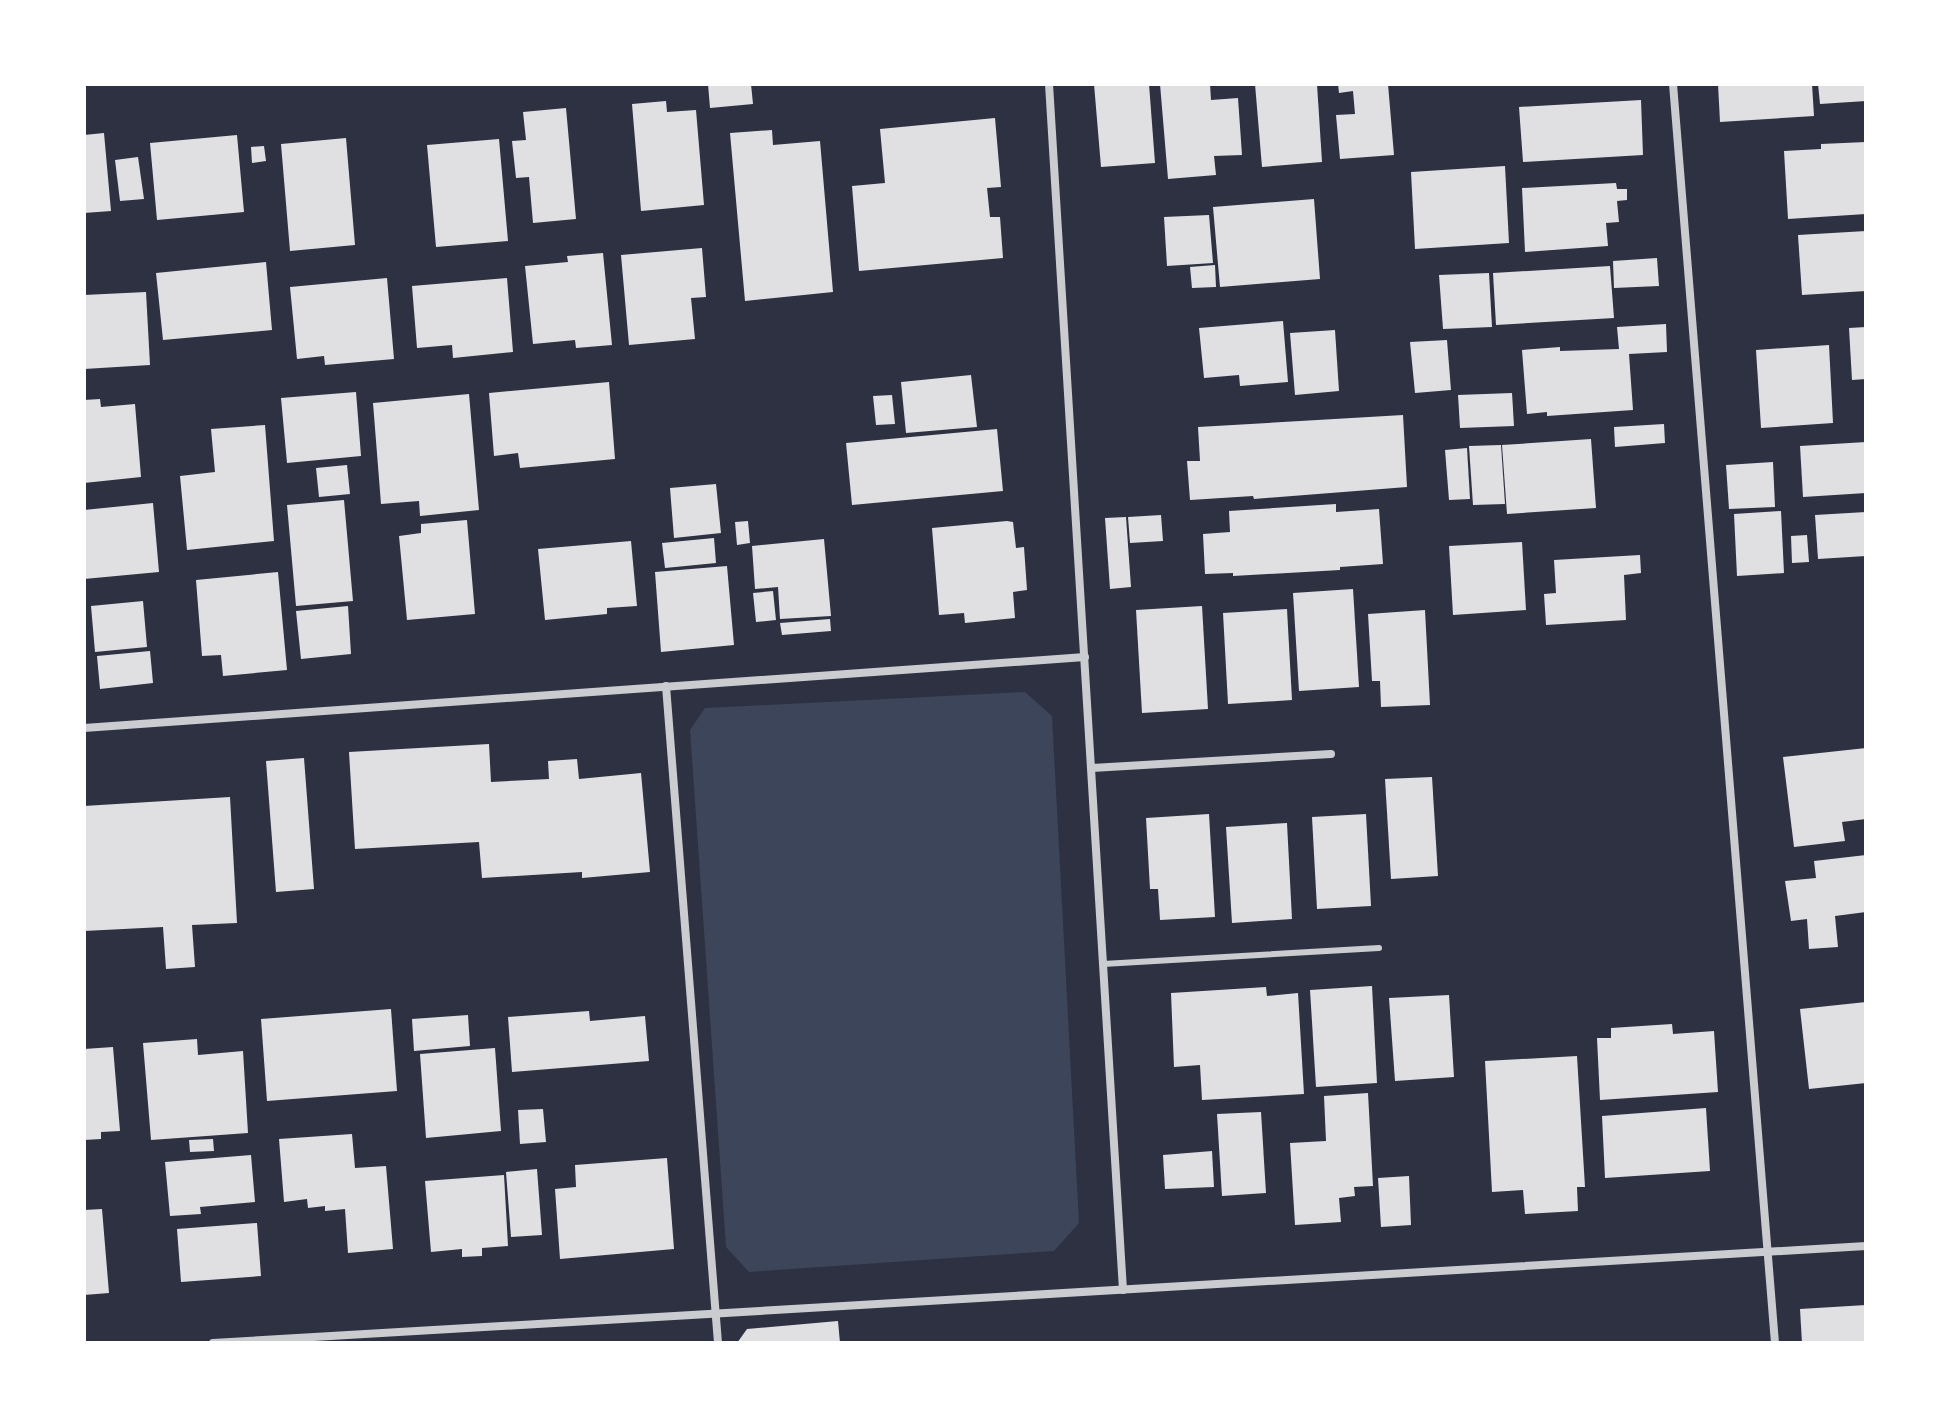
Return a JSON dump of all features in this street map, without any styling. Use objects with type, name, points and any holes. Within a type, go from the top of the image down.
[{"type":"street","points":[[1049,84],[1123,1290]]},
{"type":"street","points":[[1673,84],[1775,1343]]},
{"type":"street","points":[[84,728],[1085,657]]},
{"type":"street","points":[[666,686],[718,1343]]},
{"type":"street","points":[[1092,768],[1331,754]]},
{"type":"street","points":[[213,1343],[1866,1246]]},
{"type":"lane","points":[[1103,964],[1379,948]]},
{"type":"shaded area","points":[[1025,692],[1052,716],[1079,1223],[1054,1251],[749,1272],[726,1247],[690,730],[705,708]]},
{"type":"building","points":[[708,84],[751,84],[753,104],[710,108]]},
{"type":"building","points":[[1094,84],[1149,84],[1155,163],[1101,167]]},
{"type":"building","points":[[1160,84],[1210,84],[1211,100],[1238,98],[1242,155],[1214,156],[1216,175],[1168,179]]},
{"type":"building","points":[[1255,84],[1317,84],[1322,162],[1262,167]]},
{"type":"building","points":[[1338,84],[1388,84],[1394,155],[1340,159],[1336,115],[1355,114],[1353,91],[1339,93]]},
{"type":"building","points":[[1718,84],[1812,84],[1814,116],[1720,122]]},
{"type":"building","points":[[1818,84],[1866,84],[1866,101],[1820,104]]},
{"type":"building","points":[[1641,100],[1643,155],[1523,162],[1519,107]]},
{"type":"building","points":[[666,101],[667,112],[696,110],[704,205],[641,211],[632,104]]},
{"type":"building","points":[[566,108],[576,219],[533,223],[529,177],[516,178],[512,141],[526,140],[523,112]]},
{"type":"building","points":[[995,118],[1001,187],[987,188],[990,217],[1000,217],[1003,258],[859,271],[852,186],[885,183],[880,129]]},
{"type":"building","points":[[772,130],[773,145],[820,141],[833,292],[745,301],[730,133]]},
{"type":"building","points":[[104,133],[111,211],[84,213],[84,135]]},
{"type":"building","points":[[237,135],[244,212],[157,220],[150,143]]},
{"type":"building","points":[[346,138],[355,245],[290,251],[281,144]]},
{"type":"building","points":[[499,139],[508,241],[436,247],[427,145]]},
{"type":"building","points":[[1866,142],[1866,214],[1788,219],[1784,151],[1821,149],[1821,144]]},
{"type":"building","points":[[264,146],[266,161],[252,163],[251,147]]},
{"type":"building","points":[[138,157],[144,199],[120,201],[115,160]]},
{"type":"building","points":[[1505,166],[1509,243],[1415,249],[1411,172]]},
{"type":"building","points":[[1616,183],[1617,189],[1627,189],[1627,200],[1617,201],[1619,222],[1606,223],[1608,246],[1525,252],[1522,188]]},
{"type":"building","points":[[1314,199],[1320,279],[1220,287],[1213,207]]},
{"type":"building","points":[[1209,215],[1213,263],[1167,266],[1164,217]]},
{"type":"building","points":[[1866,231],[1866,291],[1802,295],[1798,235]]},
{"type":"building","points":[[702,248],[706,297],[691,298],[695,339],[629,345],[621,255]]},
{"type":"building","points":[[603,253],[612,345],[576,348],[575,340],[533,344],[525,266],[568,262],[567,256]]},
{"type":"building","points":[[1657,258],[1659,286],[1614,288],[1613,261]]},
{"type":"building","points":[[266,262],[272,330],[163,340],[156,273]]},
{"type":"building","points":[[1215,265],[1216,287],[1192,288],[1190,267]]},
{"type":"building","points":[[1610,266],[1614,318],[1496,325],[1493,273]]},
{"type":"building","points":[[1489,273],[1492,327],[1443,329],[1439,275]]},
{"type":"building","points":[[387,278],[394,359],[325,365],[324,356],[297,359],[290,287]]},
{"type":"building","points":[[507,278],[513,352],[453,358],[452,345],[417,348],[412,286]]},
{"type":"building","points":[[146,292],[150,365],[84,369],[84,295]]},
{"type":"building","points":[[1283,321],[1288,382],[1240,386],[1239,375],[1204,378],[1199,328]]},
{"type":"building","points":[[1666,324],[1667,352],[1629,354],[1633,410],[1547,416],[1547,412],[1527,414],[1522,350],[1560,347],[1560,351],[1619,349],[1617,327]]},
{"type":"building","points":[[1866,327],[1866,379],[1852,380],[1849,328]]},
{"type":"building","points":[[1335,330],[1339,391],[1295,395],[1290,333]]},
{"type":"building","points":[[1447,340],[1451,390],[1415,393],[1410,342]]},
{"type":"building","points":[[1829,345],[1833,423],[1761,428],[1756,350]]},
{"type":"building","points":[[971,375],[977,427],[906,433],[901,382]]},
{"type":"building","points":[[609,382],[615,459],[520,468],[518,453],[494,456],[489,393]]},
{"type":"building","points":[[356,392],[361,456],[287,463],[281,398]]},
{"type":"building","points":[[1512,393],[1514,426],[1460,428],[1458,395]]},
{"type":"building","points":[[469,394],[479,510],[420,516],[419,501],[381,504],[373,403]]},
{"type":"building","points":[[892,395],[895,424],[876,425],[873,396]]},
{"type":"building","points":[[100,399],[101,407],[135,404],[141,477],[84,483],[84,400]]},
{"type":"building","points":[[1403,415],[1407,487],[1254,499],[1253,496],[1190,500],[1187,461],[1200,461],[1198,427]]},
{"type":"building","points":[[1664,424],[1665,443],[1615,447],[1614,427]]},
{"type":"building","points":[[265,425],[274,541],[187,550],[180,476],[215,472],[211,429]]},
{"type":"building","points":[[997,429],[1003,491],[852,505],[846,443]]},
{"type":"building","points":[[1591,439],[1596,508],[1507,514],[1502,445]]},
{"type":"building","points":[[1866,442],[1866,493],[1803,497],[1800,446]]},
{"type":"building","points":[[1501,445],[1505,504],[1473,505],[1469,446]]},
{"type":"building","points":[[1467,448],[1470,499],[1449,500],[1445,450]]},
{"type":"building","points":[[1773,462],[1775,507],[1729,509],[1726,465]]},
{"type":"building","points":[[347,465],[350,494],[319,497],[316,468]]},
{"type":"building","points":[[716,484],[721,533],[674,538],[670,488]]},
{"type":"building","points":[[344,500],[353,601],[296,606],[287,505]]},
{"type":"building","points":[[153,503],[159,572],[84,579],[84,510]]},
{"type":"building","points":[[1336,504],[1336,512],[1379,509],[1383,564],[1340,567],[1340,570],[1233,576],[1233,573],[1205,574],[1203,534],[1230,532],[1229,511]]},
{"type":"building","points":[[1781,511],[1784,573],[1737,576],[1734,514]]},
{"type":"building","points":[[1866,512],[1866,556],[1818,559],[1815,515]]},
{"type":"building","points":[[1161,515],[1163,541],[1130,543],[1128,517]]},
{"type":"building","points":[[1126,517],[1131,587],[1110,589],[1105,518]]},
{"type":"building","points":[[467,520],[475,614],[407,620],[399,536],[421,533],[421,524]]},
{"type":"building","points":[[748,521],[750,543],[737,545],[735,522]]},
{"type":"building","points":[[1013,522],[1016,548],[1024,547],[1027,590],[1013,592],[1015,618],[965,623],[964,613],[939,615],[932,528]]},
{"type":"building","points":[[1807,535],[1809,562],[1792,563],[1791,536]]},
{"type":"building","points":[[714,538],[716,563],[665,568],[662,543]]},
{"type":"building","points":[[824,539],[831,616],[780,619],[778,587],[755,589],[752,546]]},
{"type":"building","points":[[631,541],[637,606],[607,608],[607,614],[545,620],[538,549]]},
{"type":"building","points":[[1522,542],[1526,610],[1453,615],[1449,546]]},
{"type":"building","points":[[1640,555],[1641,573],[1624,575],[1626,620],[1546,625],[1544,594],[1556,593],[1554,560]]},
{"type":"building","points":[[727,566],[734,645],[661,652],[655,572]]},
{"type":"building","points":[[278,572],[287,670],[223,676],[221,655],[202,656],[196,580]]},
{"type":"building","points":[[1353,589],[1359,687],[1299,691],[1293,593]]},
{"type":"building","points":[[773,591],[776,620],[756,622],[753,593]]},
{"type":"building","points":[[143,601],[147,647],[95,652],[91,606]]},
{"type":"building","points":[[348,606],[351,654],[301,659],[296,611]]},
{"type":"building","points":[[1202,606],[1208,709],[1142,713],[1136,610]]},
{"type":"building","points":[[1287,609],[1292,700],[1228,704],[1223,613]]},
{"type":"building","points":[[1425,610],[1430,705],[1381,707],[1380,681],[1372,681],[1368,614]]},
{"type":"building","points":[[830,619],[831,631],[782,635],[780,623]]},
{"type":"building","points":[[150,651],[153,683],[100,689],[97,656]]},
{"type":"building","points":[[489,744],[491,782],[549,779],[548,761],[577,759],[579,779],[641,773],[650,872],[582,878],[582,872],[482,878],[479,842],[355,849],[349,752]]},
{"type":"building","points":[[1866,748],[1866,819],[1842,822],[1845,841],[1794,847],[1783,757]]},
{"type":"building","points":[[304,758],[314,889],[276,892],[266,761]]},
{"type":"building","points":[[1432,777],[1438,876],[1391,879],[1385,779]]},
{"type":"building","points":[[230,797],[237,923],[192,925],[195,967],[166,969],[163,927],[84,931],[84,806]]},
{"type":"building","points":[[1209,814],[1215,917],[1160,920],[1158,889],[1150,889],[1146,818]]},
{"type":"building","points":[[1366,814],[1371,906],[1317,909],[1312,817]]},
{"type":"building","points":[[1287,823],[1292,919],[1232,923],[1226,827]]},
{"type":"building","points":[[1866,855],[1866,912],[1835,916],[1838,947],[1809,949],[1807,919],[1791,921],[1785,881],[1816,878],[1814,861]]},
{"type":"building","points":[[1372,986],[1377,1083],[1316,1087],[1310,990]]},
{"type":"building","points":[[1266,987],[1267,996],[1298,993],[1304,1094],[1202,1100],[1200,1065],[1174,1067],[1171,993]]},
{"type":"building","points":[[1449,995],[1454,1077],[1395,1081],[1389,998]]},
{"type":"building","points":[[1866,1002],[1866,1083],[1809,1089],[1800,1009]]},
{"type":"building","points":[[391,1009],[397,1091],[267,1101],[261,1019]]},
{"type":"building","points":[[589,1011],[590,1021],[645,1016],[649,1061],[512,1072],[508,1017]]},
{"type":"building","points":[[468,1015],[470,1046],[414,1051],[412,1019]]},
{"type":"building","points":[[1672,1024],[1673,1034],[1714,1031],[1718,1092],[1600,1100],[1597,1038],[1611,1038],[1611,1028]]},
{"type":"building","points":[[197,1039],[198,1055],[243,1051],[248,1133],[151,1140],[143,1043]]},
{"type":"building","points":[[113,1047],[120,1131],[101,1132],[101,1139],[84,1140],[84,1049]]},
{"type":"building","points":[[495,1048],[501,1131],[426,1138],[420,1054]]},
{"type":"building","points":[[1577,1056],[1585,1187],[1577,1187],[1578,1211],[1525,1214],[1523,1190],[1492,1192],[1485,1061]]},
{"type":"building","points":[[1368,1093],[1373,1186],[1354,1187],[1355,1196],[1339,1198],[1341,1222],[1295,1225],[1290,1143],[1326,1141],[1324,1096]]},
{"type":"building","points":[[1706,1108],[1710,1171],[1605,1178],[1602,1116]]},
{"type":"building","points":[[543,1109],[546,1142],[520,1144],[518,1110]]},
{"type":"building","points":[[1261,1112],[1266,1193],[1222,1196],[1217,1114]]},
{"type":"building","points":[[352,1134],[355,1168],[386,1166],[393,1249],[348,1253],[345,1209],[325,1211],[325,1206],[308,1208],[307,1199],[284,1202],[279,1139]]},
{"type":"building","points":[[213,1139],[214,1151],[190,1152],[189,1140]]},
{"type":"building","points":[[1212,1151],[1214,1187],[1165,1189],[1163,1155]]},
{"type":"building","points":[[251,1155],[255,1202],[200,1207],[201,1214],[170,1216],[165,1162]]},
{"type":"building","points":[[667,1158],[674,1249],[560,1259],[555,1189],[576,1187],[575,1165]]},
{"type":"building","points":[[537,1169],[542,1235],[511,1237],[506,1172]]},
{"type":"building","points":[[504,1175],[508,1246],[482,1248],[482,1256],[462,1257],[462,1249],[431,1252],[425,1181]]},
{"type":"building","points":[[1409,1176],[1411,1225],[1381,1227],[1378,1178]]},
{"type":"building","points":[[102,1209],[109,1293],[84,1295],[84,1210]]},
{"type":"building","points":[[257,1223],[261,1276],[181,1282],[177,1229]]},
{"type":"building","points":[[1866,1305],[1866,1343],[1802,1343],[1800,1309]]},
{"type":"building","points":[[838,1321],[840,1343],[737,1343],[747,1329]]}]
